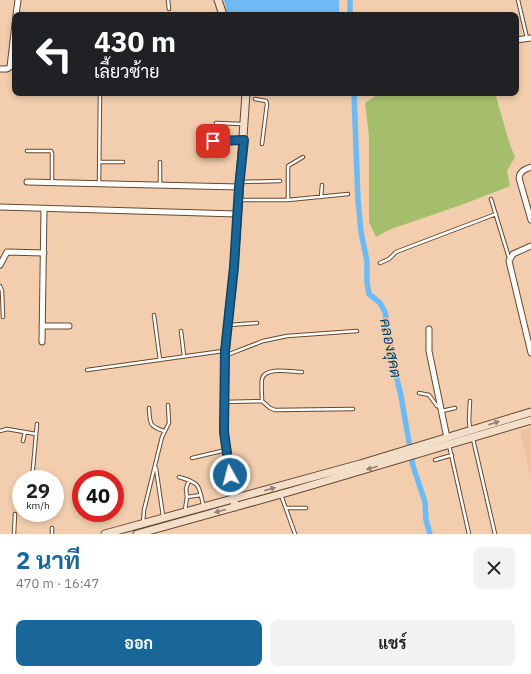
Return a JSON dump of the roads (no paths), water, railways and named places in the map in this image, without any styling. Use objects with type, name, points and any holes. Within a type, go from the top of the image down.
[{"type":"main road","points":[[218,0],[222,12]]},
{"type":"main road","points":[[235,507],[224,432],[225,353],[234,267],[239,185],[247,96]]},
{"type":"main road","points":[[140,534],[281,494],[448,441],[471,430],[531,412]]},
{"type":"main road","points":[[448,441],[472,438],[531,420]]},
{"type":"main road","points":[[105,534],[408,453]]},
{"type":"street","points":[[16,12],[18,0]]},
{"type":"street","points":[[519,40],[529,38]]},
{"type":"street","points":[[0,69],[7,69],[10,67],[12,50]]},
{"type":"street","points":[[531,167],[525,169],[520,174],[519,178],[531,220]]},
{"type":"street","points":[[28,182],[160,186],[239,185]]},
{"type":"street","points":[[0,207],[238,214]]},
{"type":"street","points":[[42,342],[44,209]]},
{"type":"street","points":[[531,246],[513,254],[509,258],[531,353]]},
{"type":"street","points":[[0,265],[3,253],[10,251],[44,253]]},
{"type":"street","points":[[42,326],[70,326]]},
{"type":"street","points":[[429,329],[429,351],[448,441]]},
{"type":"lane","points":[[168,0],[169,9]]},
{"type":"lane","points":[[518,0],[529,38]]},
{"type":"lane","points":[[99,184],[100,96]]},
{"type":"lane","points":[[255,99],[266,101],[267,104],[262,144]]},
{"type":"lane","points":[[216,124],[245,124]]},
{"type":"lane","points":[[213,141],[244,140]]},
{"type":"lane","points":[[27,151],[52,153],[52,183]]},
{"type":"lane","points":[[288,200],[288,166],[303,157]]},
{"type":"lane","points":[[99,162],[123,162]]},
{"type":"lane","points":[[160,162],[160,186]]},
{"type":"lane","points":[[239,185],[280,181]]},
{"type":"lane","points":[[321,197],[322,185]]},
{"type":"lane","points":[[238,200],[288,200],[348,194]]},
{"type":"lane","points":[[491,198],[509,258]]},
{"type":"lane","points":[[380,263],[389,259],[396,252],[496,214]]},
{"type":"lane","points":[[0,286],[2,290],[3,317]]},
{"type":"lane","points":[[154,315],[160,360]]},
{"type":"lane","points":[[228,325],[257,323]]},
{"type":"lane","points":[[181,331],[184,356]]},
{"type":"lane","points":[[87,370],[184,356],[225,353],[263,341],[287,336],[357,332]]},
{"type":"lane","points":[[262,401],[262,379],[268,372],[302,372]]},
{"type":"lane","points":[[419,393],[429,395],[441,410],[455,408]]},
{"type":"lane","points":[[224,402],[262,401],[270,408],[276,410],[353,409]]},
{"type":"lane","points":[[470,401],[469,420],[471,430]]},
{"type":"lane","points":[[143,524],[144,510],[164,431],[169,421],[168,405]]},
{"type":"lane","points":[[149,408],[150,424],[153,427],[164,431]]},
{"type":"lane","points":[[33,470],[37,424]]},
{"type":"lane","points":[[0,431],[7,429],[36,434]]},
{"type":"lane","points":[[23,441],[25,432]]},
{"type":"lane","points":[[472,438],[495,534]]},
{"type":"lane","points":[[448,441],[469,534]]},
{"type":"lane","points":[[192,458],[227,450]]},
{"type":"lane","points":[[435,460],[452,455]]},
{"type":"lane","points":[[156,466],[164,519]]},
{"type":"lane","points":[[179,477],[194,481],[201,495],[204,508]]},
{"type":"lane","points":[[185,513],[187,497],[186,489],[189,480]]},
{"type":"lane","points":[[281,494],[295,534]]},
{"type":"lane","points":[[187,497],[201,495]]},
{"type":"lane","points":[[286,508],[306,508]]},
{"type":"lane","points":[[14,534],[15,522]]},
{"type":"lane","points":[[52,528],[52,534]]},
{"type":"water","points":[[224,0],[339,0],[339,12],[227,12]]},
{"type":"waterway","name":"คลองสุคต","points":[[350,0],[350,12]]},
{"type":"waterway","name":"คลองสุคต","points":[[354,96],[358,200],[361,232],[367,261],[367,283],[369,294],[380,303],[385,312],[413,466],[425,502],[426,520],[430,534]]}]
